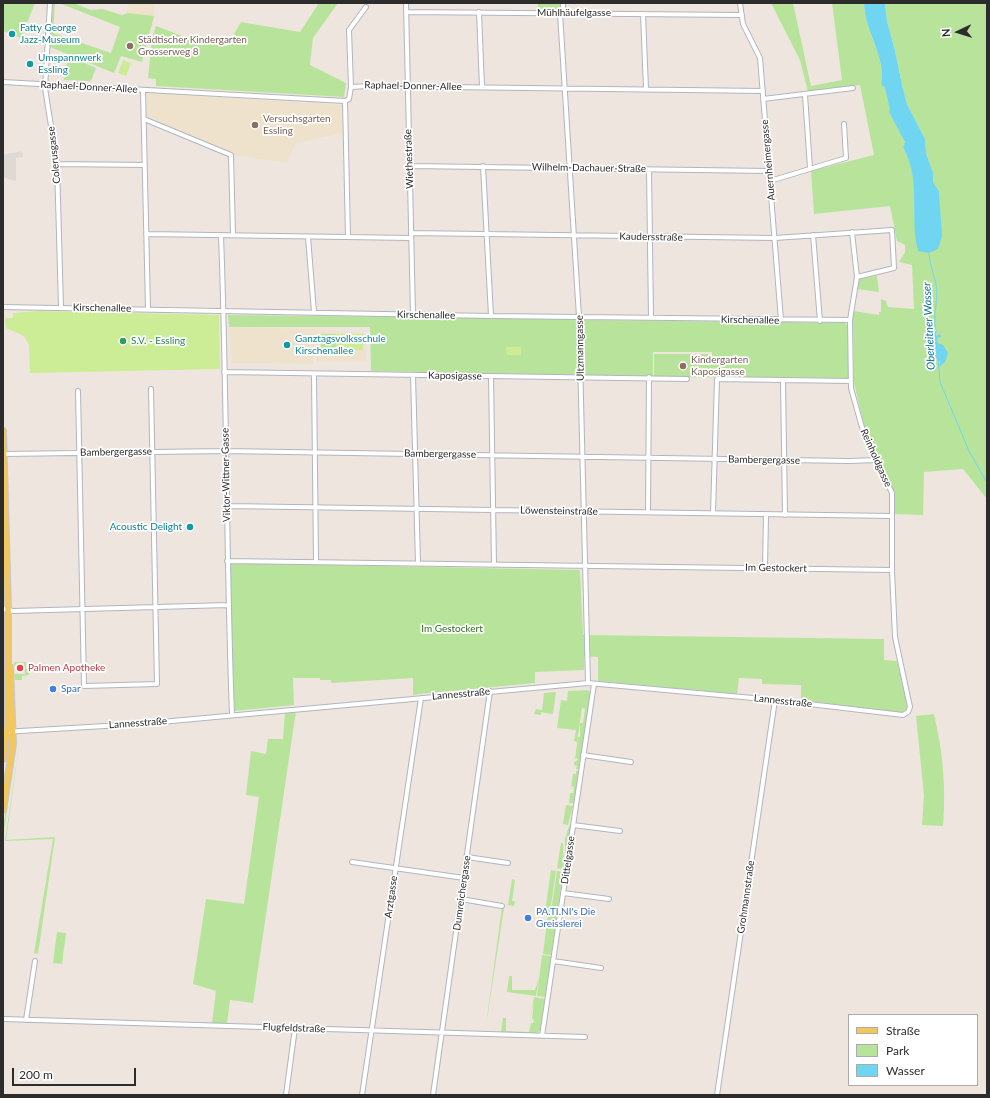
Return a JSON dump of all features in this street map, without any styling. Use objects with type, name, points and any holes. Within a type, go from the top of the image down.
[{"type":"main road","points":[[3,431],[5,609],[10,662],[7,732],[3,759]]},
{"type":"main road","points":[[3,810],[12,750],[7,732]]},
{"type":"street","name":"Colerusgasse","points":[[50,3],[45,84],[57,164],[61,307]]},
{"type":"street","name":"Wiethestraße","points":[[406,3],[413,314]]},
{"type":"street","name":"Ultzmanngasse","points":[[563,3],[562,13],[565,88],[579,317],[588,683]]},
{"type":"street","name":"Auernheimergasse","points":[[740,3],[746,31],[760,58],[781,320]]},
{"type":"street","points":[[351,87],[349,30],[366,7]]},
{"type":"street","name":"Mühlhäufelgasse","points":[[406,12],[742,15]]},
{"type":"street","points":[[479,12],[482,87]]},
{"type":"street","points":[[643,14],[646,89]]},
{"type":"street","name":"Raphael-Donner-Allee","points":[[3,82],[345,101],[349,99],[351,87],[407,85],[763,91]]},
{"type":"street","points":[[763,99],[853,88]]},
{"type":"street","points":[[144,90],[148,309]]},
{"type":"street","points":[[805,95],[810,168]]},
{"type":"street","points":[[345,101],[348,237]]},
{"type":"street","points":[[144,119],[231,155],[233,235]]},
{"type":"street","points":[[770,181],[846,158],[844,124]]},
{"type":"street","points":[[57,164],[145,165]]},
{"type":"street","name":"Wilhelm-Dachauer-Straße","points":[[409,166],[483,166],[769,172]]},
{"type":"street","points":[[483,166],[490,316]]},
{"type":"street","points":[[649,170],[651,318]]},
{"type":"street","name":"Kaudersstraße","points":[[411,233],[775,238],[892,230],[894,268],[857,277]]},
{"type":"street","name":"Reinholdgasse","points":[[852,232],[857,277],[850,320],[851,381],[863,431],[892,493],[892,570],[895,637],[910,707]]},
{"type":"street","points":[[146,234],[411,238]]},
{"type":"street","name":"Viktor-Wittner-Gasse","points":[[220,235],[223,309],[228,605],[232,715]]},
{"type":"street","points":[[813,235],[820,321]]},
{"type":"street","points":[[308,237],[314,312]]},
{"type":"street","name":"Kirschenallee","points":[[3,307],[223,309],[490,316],[820,321],[850,320]]},
{"type":"street","name":"Kaposigasse","points":[[224,372],[649,377],[687,379]]},
{"type":"street","points":[[314,374],[316,561]]},
{"type":"street","points":[[413,374],[418,563]]},
{"type":"street","points":[[491,376],[494,456],[494,564]]},
{"type":"street","points":[[648,512],[649,377]]},
{"type":"street","points":[[713,513],[717,379],[851,381]]},
{"type":"street","points":[[783,380],[785,515]]},
{"type":"street","points":[[78,391],[84,686],[157,684],[151,389]]},
{"type":"street","name":"Bambergergasse","points":[[3,454],[225,451],[783,460],[877,460]]},
{"type":"street","name":"Löwensteinstraße","points":[[227,506],[316,506],[892,516]]},
{"type":"street","points":[[765,568],[766,514]]},
{"type":"street","name":"Im Gestockert","points":[[228,561],[892,570]]},
{"type":"street","points":[[5,609],[82,609],[228,605]]},
{"type":"street","name":"Lannesstraße","points":[[7,732],[139,724],[588,683],[775,700],[903,715],[908,712],[910,707]]},
{"type":"street","name":"Dittelgasse","points":[[542,1036],[594,684]]},
{"type":"street","name":"Dumreichergasse","points":[[433,1095],[490,692]]},
{"type":"street","name":"Arztgasse","points":[[362,1095],[420,698]]},
{"type":"street","name":"Grohmannstraße","points":[[717,1095],[775,700]]},
{"type":"street","points":[[583,756],[631,762]]},
{"type":"street","points":[[573,825],[620,831]]},
{"type":"street","points":[[467,857],[508,863]]},
{"type":"street","points":[[352,862],[464,878]]},
{"type":"street","points":[[563,893],[609,899]]},
{"type":"street","points":[[461,899],[502,906]]},
{"type":"street","points":[[26,1020],[35,961]]},
{"type":"street","points":[[553,961],[601,968]]},
{"type":"street","name":"Flugfeldstraße","points":[[3,1019],[585,1037]]},
{"type":"street","points":[[286,1095],[295,1028]]},
{"type":"shaded area","name":"Städtischer Kindergarten Grosserweg 8","points":[[128,3],[156,3],[150,31],[126,21]]},
{"type":"shaded area","name":"Versuchsgarten Essling","points":[[147,93],[343,105],[344,133],[296,143],[287,163],[234,155],[147,117]]},
{"type":"shaded area","points":[[22,151],[23,157],[16,158],[16,181],[4,177],[3,155]]},
{"type":"shaded area","name":"Ganztagsvolksschule Kirschenallee","points":[[229,327],[316,329],[366,333],[366,361],[316,361],[316,347],[313,348],[313,364],[232,363]]},
{"type":"green space","points":[[5,3],[35,3],[21,38],[3,31],[3,5]]},
{"type":"green space","points":[[53,3],[55,3],[53,33],[111,53],[120,27],[59,3],[73,3],[91,10],[102,9],[122,15],[128,13],[154,16],[142,62],[121,56],[114,73],[50,47]]},
{"type":"green space","points":[[319,3],[338,3],[313,38],[310,65],[346,83],[344,97],[156,86],[156,79],[148,78],[152,39],[156,26],[198,42],[227,46],[241,22],[300,32]]},
{"type":"green space","points":[[538,3],[560,3],[560,6],[557,9],[538,9]]},
{"type":"green space","points":[[771,3],[793,3],[811,86],[842,80],[832,3],[864,3],[865,13],[881,65],[881,85],[885,88],[891,113],[905,142],[903,147],[913,173],[916,219],[940,212],[939,191],[933,182],[933,173],[926,153],[925,139],[907,104],[903,89],[887,21],[885,3],[987,3],[987,499],[963,469],[924,472],[923,515],[895,514],[894,493],[864,425],[854,383],[853,319],[854,311],[879,315],[879,312],[881,312],[881,299],[886,301],[888,307],[914,309],[912,265],[899,262],[905,252],[905,245],[897,241],[890,206],[814,214],[811,171],[874,155],[860,85],[808,92],[800,60]],"holes":[[[935,330],[937,330],[936,336],[940,334],[937,338],[942,364],[940,364],[934,342],[934,334]]]},
{"type":"green space","points":[[68,56],[96,68],[91,81],[64,80]]},
{"type":"green space","points":[[123,60],[131,63],[126,76],[118,73]]},
{"type":"green space","points":[[877,276],[879,292],[857,289],[859,279]]},
{"type":"green space","name":"S.V. - Essling","points":[[37,311],[219,315],[220,369],[30,373],[29,345],[24,336],[6,328],[5,318],[13,318],[13,313]]},
{"type":"green space","points":[[228,315],[574,319],[577,321],[578,372],[574,375],[371,371],[370,327],[229,327]]},
{"type":"green space","points":[[582,320],[845,323],[848,326],[848,378],[654,377],[654,354],[712,354],[712,352],[653,352],[653,376],[583,375]]},
{"type":"green space","points":[[321,334],[336,334],[336,350],[321,349]]},
{"type":"green space","points":[[336,334],[363,334],[363,350],[336,350]]},
{"type":"green space","points":[[506,347],[521,347],[521,355],[507,355]]},
{"type":"green space","name":"Im Gestockert","points":[[230,563],[580,570],[583,635],[884,639],[884,660],[897,661],[908,706],[903,713],[801,700],[801,685],[762,684],[762,679],[739,678],[737,694],[598,681],[598,657],[584,656],[584,670],[535,672],[535,683],[413,695],[413,678],[331,683],[331,680],[320,680],[320,678],[293,678],[294,705],[234,711]]},
{"type":"green space","points":[[14,662],[26,662],[26,669],[29,669],[29,675],[22,676],[22,680],[15,680],[14,674],[25,674],[24,663],[17,663],[14,666]]},
{"type":"green space","points":[[588,690],[591,694],[580,770],[576,769],[577,766],[574,765],[574,762],[578,760],[577,758],[575,759],[578,737],[580,737],[580,723],[583,723],[585,709],[582,708],[577,742],[574,741],[576,730],[557,728],[561,700],[567,701],[568,691]]},
{"type":"green space","points":[[556,692],[553,714],[541,712],[541,715],[534,714],[536,709],[542,710],[544,693]]},
{"type":"green space","points":[[296,711],[253,1003],[230,1000],[227,1023],[212,1023],[216,991],[193,984],[206,899],[244,904],[259,797],[246,795],[251,751],[266,754],[268,739],[283,739],[285,712]]},
{"type":"green space","points":[[934,714],[940,742],[943,770],[943,826],[922,825],[924,795],[916,716]]},
{"type":"green space","points":[[21,733],[6,840],[55,837],[38,954],[34,953],[53,839],[5,841]]},
{"type":"green space","points":[[14,762],[3,839],[3,829]]},
{"type":"green space","points":[[576,771],[579,771],[575,803],[569,803],[570,793],[573,793],[574,789],[571,789],[574,788],[573,786],[571,787],[573,774],[576,774]]},
{"type":"green space","points":[[566,805],[573,806],[568,825],[563,824]]},
{"type":"green space","points":[[569,826],[571,827],[565,866],[565,839]]},
{"type":"green space","points":[[561,843],[563,843],[564,867],[562,869],[557,868]]},
{"type":"green space","points":[[551,870],[556,871],[550,912],[545,912]]},
{"type":"green space","points":[[557,871],[563,872],[557,913],[551,912]]},
{"type":"green space","points":[[512,879],[515,880],[512,901],[515,901],[514,906],[508,905]]},
{"type":"green space","points":[[502,907],[504,908],[485,1032]]},
{"type":"green space","points":[[548,915],[557,916],[551,955],[543,954]]},
{"type":"green space","points":[[57,932],[66,933],[62,964],[53,963]]},
{"type":"green space","points":[[542,955],[551,956],[545,997],[537,996]]},
{"type":"green space","points":[[509,976],[512,976],[512,990],[535,990],[539,978],[536,996],[507,992]]},
{"type":"green space","points":[[534,997],[545,999],[540,1031],[534,1034],[501,1032],[503,1018],[506,1018],[506,1031],[529,1032],[531,1023],[533,1023],[534,1020],[532,1019],[534,1001],[530,1019]]},
{"type":"water","points":[[864,3],[885,3],[887,21],[907,104],[925,139],[926,153],[933,173],[933,182],[939,191],[942,236],[938,249],[929,253],[918,251],[912,173],[909,160],[903,147],[905,142],[889,112],[890,110],[885,88],[881,85],[881,65],[865,13]]},
{"type":"water","points":[[937,329],[936,336],[940,334],[941,337],[937,338],[938,343],[943,345],[948,353],[945,362],[939,367],[940,362],[935,357],[935,344],[932,335]]},
{"type":"waterway","name":"Oberleitner Wasser","points":[[929,254],[937,289],[935,329]]},
{"type":"waterway","name":"Oberleitner Wasser","points":[[938,358],[940,382],[969,451],[987,483]]},
{"type":"place","name":"Fatty George Jazz-Museum","points":[[12,34]]},
{"type":"place","name":"Städtischer Kindergarten Grosserweg 8","points":[[130,46]]},
{"type":"place","name":"Umspannwerk Essling","points":[[30,64]]},
{"type":"place","name":"Versuchsgarten Essling","points":[[255,125]]},
{"type":"place","name":"S.V. - Essling","points":[[123,341]]},
{"type":"place","name":"Ganztagsvolksschule Kirschenallee","points":[[287,345]]},
{"type":"place","name":"Kindergarten Kaposigasse","points":[[683,366]]},
{"type":"place","name":"Acoustic Delight","points":[[190,527]]},
{"type":"place","name":"Palmen Apotheke","points":[[20,668]]},
{"type":"place","name":"Spar","points":[[53,689]]},
{"type":"place","name":"PA.TI.NI's Die Greisslerei","points":[[528,918]]}]
